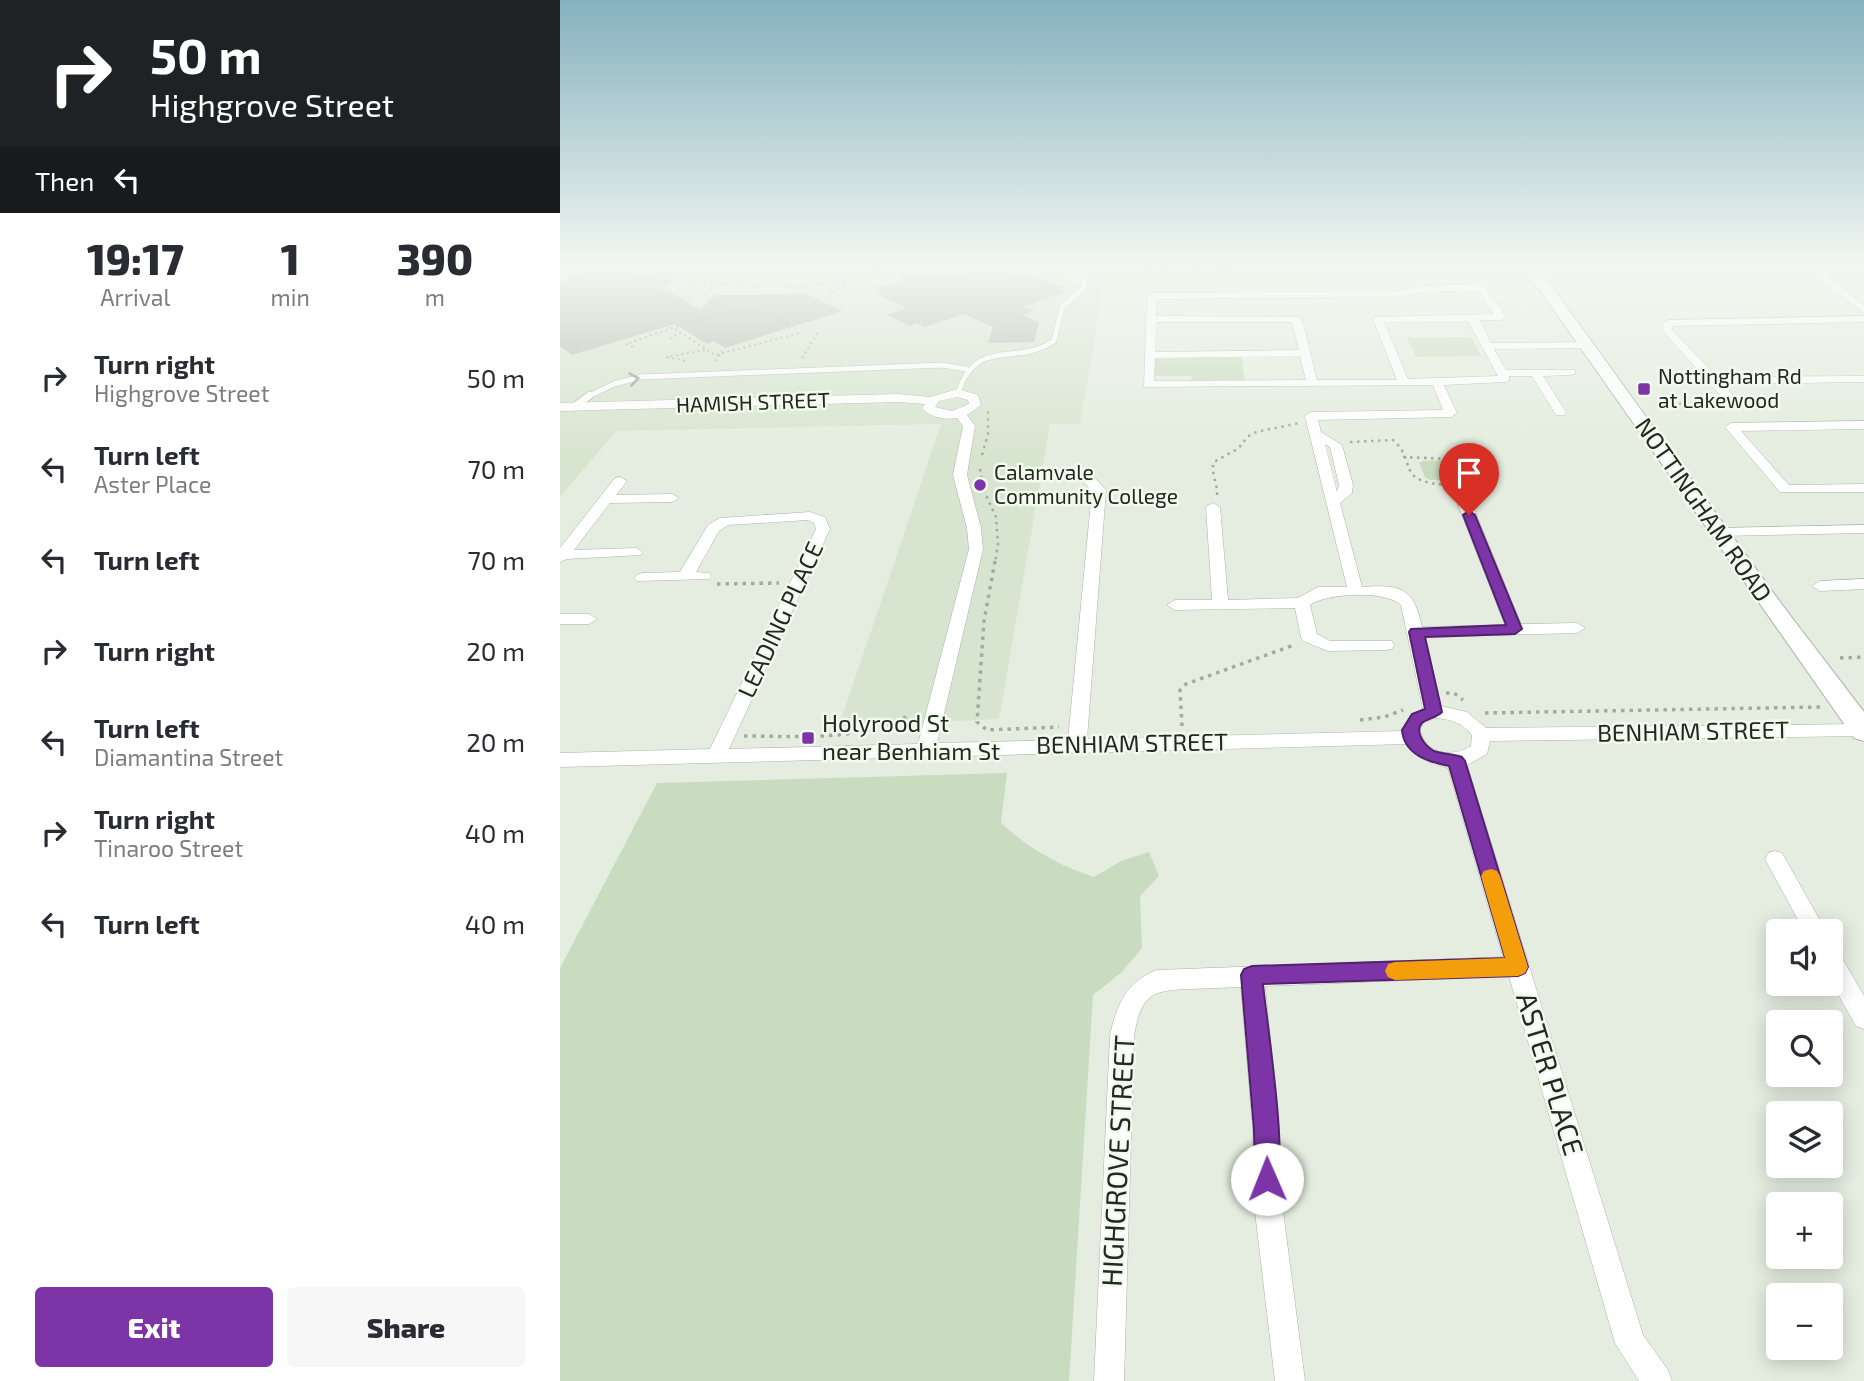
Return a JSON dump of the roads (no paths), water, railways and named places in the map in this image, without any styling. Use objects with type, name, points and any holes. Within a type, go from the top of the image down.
[{"type":"street","points":[[1151,329],[1148,385],[1404,383],[1505,379],[1479,329]]},
{"type":"street","points":[[1300,329],[1312,383]]},
{"type":"street","points":[[1382,329],[1404,383]]},
{"type":"street","name":"NOTTINGHAM ROAD","points":[[1575,329],[1863,731]]},
{"type":"street","points":[[1667,329],[1732,401]]},
{"type":"street","points":[[1488,346],[1586,345]]},
{"type":"street","points":[[1150,355],[1305,353]]},
{"type":"street","points":[[1504,373],[1571,372]]},
{"type":"street","points":[[1536,373],[1560,412]]},
{"type":"street","points":[[1714,381],[1864,379]]},
{"type":"street","points":[[1356,592],[1311,416],[1451,413],[1437,382]]},
{"type":"street","points":[[958,393],[971,396],[976,401],[972,408],[960,413],[936,413],[928,408],[931,401],[939,396],[958,393]]},
{"type":"street","name":"HAMISH STREET","points":[[560,407],[898,398],[931,401]]},
{"type":"street","points":[[926,749],[976,549],[975,523],[963,495],[960,474],[969,426],[960,413]]},
{"type":"street","points":[[1797,502],[1731,427],[1864,425]]},
{"type":"street","points":[[1314,428],[1336,445],[1346,485],[1345,493],[1332,503]]},
{"type":"street","points":[[1077,745],[1099,489],[1087,478]]},
{"type":"street","points":[[561,556],[620,481]]},
{"type":"street","points":[[1785,489],[1864,488]]},
{"type":"street","points":[[1460,492],[1515,629]]},
{"type":"street","points":[[606,499],[672,498]]},
{"type":"street","points":[[1213,507],[1220,605]]},
{"type":"street","name":"LEADING PLACE","points":[[685,576],[713,528],[725,521],[810,516],[820,520],[823,529],[717,754]]},
{"type":"street","points":[[1721,532],[1864,529]]},
{"type":"street","points":[[561,556],[636,552]]},
{"type":"street","points":[[642,578],[704,576]]},
{"type":"street","points":[[1820,586],[1864,584]]},
{"type":"street","points":[[1175,606],[1302,603],[1318,593],[1392,591],[1402,595],[1409,603],[1433,712]]},
{"type":"street","points":[[1302,603],[1309,637],[1328,646],[1386,645]]},
{"type":"street","points":[[560,619],[589,618]]},
{"type":"street","points":[[1416,632],[1577,628]]},
{"type":"street","points":[[1433,712],[1457,714],[1476,727],[1481,735],[1480,749],[1466,759],[1456,761],[1427,755],[1411,737],[1410,730],[1417,718],[1433,712]]},
{"type":"street","name":"BENHIAM STREET","points":[[1481,735],[1863,731]]},
{"type":"street","name":"BENHIAM STREET","points":[[560,760],[1411,737]]},
{"type":"street","name":"ASTER PLACE","points":[[1456,761],[1630,1343],[1657,1381]]},
{"type":"street","points":[[1775,859],[1808,919]]},
{"type":"street","name":"HIGHGROVE STREET","points":[[1109,1381],[1122,1036],[1127,1010],[1139,991],[1157,980],[1518,967]]},
{"type":"street","points":[[1252,975],[1266,1130],[1268,1203],[1279,1271],[1290,1381]]},
{"type":"street","points":[[1843,981],[1864,1018]]},
{"type":"lane","points":[[958,393],[961,377],[966,369],[995,356],[1050,345],[1057,329]]},
{"type":"lane","name":"HAMISH STREET","points":[[574,407],[586,396],[610,384],[641,377],[942,365],[966,369]]},
{"type":"place","name":"Nottingham Rd at Lakewood","points":[[1644,389]]},
{"type":"place","name":"Calamvale Community College","points":[[980,485]]},
{"type":"place","name":"Holyrood St near Benhiam St","points":[[808,738]]}]
